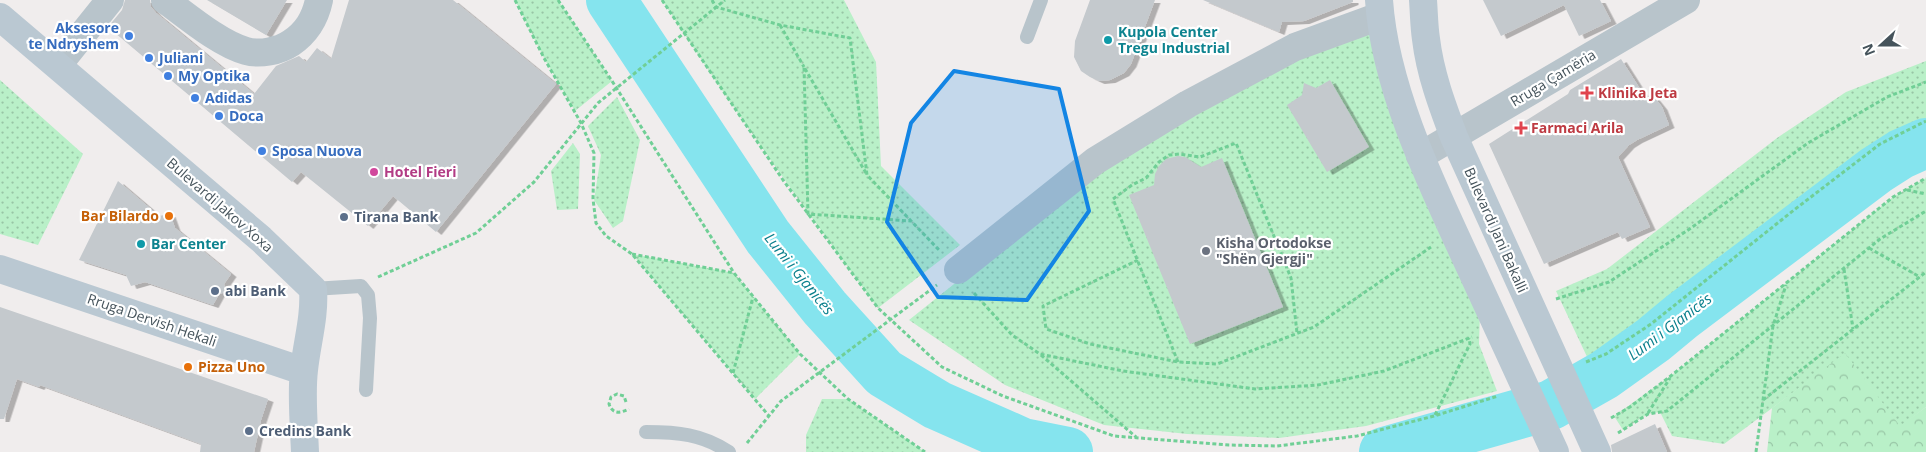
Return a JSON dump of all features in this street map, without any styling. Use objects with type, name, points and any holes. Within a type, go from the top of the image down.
[{"type":"main road","name":"Bulevardi Jani Bakalli","points":[[1422,0],[1426,40],[1432,68],[1440,99],[1454,137],[1528,303],[1597,439]]},
{"type":"main road","points":[[1379,8],[1390,62],[1402,105],[1420,156],[1554,452]]},
{"type":"main road","name":"Bulevardi Jakov Xoxa","points":[[0,16],[261,239],[313,289]]},
{"type":"main road","name":"Rruga Dervish Hekali","points":[[0,269],[304,371]]},
{"type":"main road","points":[[305,452],[304,371],[314,303],[313,289]]},
{"type":"street","points":[[58,65],[110,0]]},
{"type":"street","points":[[165,0],[198,24],[247,52],[265,52],[286,46],[303,35],[316,15],[319,0]]},
{"type":"street","name":"Rruga Çamëria","points":[[1420,156],[1686,0]]},
{"type":"street","points":[[958,270],[1095,160],[1188,104],[1295,47],[1379,8]]},
{"type":"lane","points":[[1027,37],[1041,0]]},
{"type":"lane","points":[[313,289],[360,286],[368,295],[370,318],[366,390]]},
{"type":"lane","points":[[646,432],[678,432],[719,445],[729,452]]},
{"type":"path","points":[[515,0],[544,58],[581,123],[594,153],[593,199],[596,223],[606,236],[632,254],[769,416]]},
{"type":"path","points":[[558,0],[612,80],[734,273],[800,354],[848,399],[925,452]]},
{"type":"path","points":[[662,0],[761,149],[878,308],[942,367],[1003,396],[1114,436],[1229,445],[1278,446],[1357,436],[1434,416],[1499,396]]},
{"type":"path","points":[[712,0],[716,7],[780,25],[850,38],[867,174]]},
{"type":"path","points":[[360,286],[476,233],[534,182],[598,102],[725,0]]},
{"type":"path","points":[[780,25],[867,174],[958,270],[966,284],[1012,335],[1040,354],[1137,438]]},
{"type":"path","points":[[804,67],[808,214]]},
{"type":"path","points":[[1528,303],[1558,299],[1609,282],[1691,228],[1808,143],[1887,97],[1926,82]]},
{"type":"path","points":[[1580,364],[1606,354],[1651,324],[1880,144],[1926,121]]},
{"type":"path","points":[[1178,362],[1113,199],[1132,185],[1146,178],[1159,162],[1170,155],[1179,154],[1200,157],[1236,143],[1291,278],[1297,333]]},
{"type":"path","points":[[1597,439],[1630,407],[1893,198],[1926,178]]},
{"type":"path","points":[[1907,190],[1926,194]]},
{"type":"path","points":[[1597,439],[1648,414],[1667,411],[1880,239],[1926,211]]},
{"type":"path","points":[[808,214],[912,221]]},
{"type":"path","points":[[1138,260],[1043,306],[1046,329],[1090,344],[1178,362],[1217,364],[1314,326],[1432,246],[1455,235]]},
{"type":"path","points":[[1869,248],[1920,277]]},
{"type":"path","points":[[632,254],[734,273]]},
{"type":"path","points":[[1843,269],[1853,329]]},
{"type":"path","points":[[1763,400],[1926,272]]},
{"type":"path","points":[[1756,452],[1773,326],[1787,284]]},
{"type":"path","points":[[733,374],[753,296]]},
{"type":"path","points":[[745,446],[781,401],[918,299]]},
{"type":"path","points":[[1040,354],[1123,372],[1255,389],[1318,385],[1384,371],[1485,332],[1494,317]]},
{"type":"path","points":[[1434,416],[1470,344],[1469,338]]},
{"type":"path","points":[[1648,414],[1672,375]]},
{"type":"path","points":[[626,402],[624,396],[617,394],[611,397],[609,404],[612,411],[629,409]]},
{"type":"highlighted area","points":[[954,71],[1059,89],[1089,211],[1027,300],[938,297],[887,222],[911,123]]},
{"type":"green space","points":[[515,0],[558,0],[612,81],[575,111],[544,58]]},
{"type":"green space","points":[[662,0],[844,0],[876,62],[881,166],[960,245],[878,308],[767,156]]},
{"type":"green space","points":[[1375,26],[1480,311],[1479,344],[1497,391],[1366,426],[1279,438],[1187,434],[1104,425],[1005,385],[909,320],[1098,169],[1298,54]]},
{"type":"green space","points":[[1926,61],[1926,121],[1880,144],[1651,324],[1606,354],[1589,361],[1556,291],[1607,269],[1777,138],[1846,92]]},
{"type":"green space","points":[[0,80],[83,154],[38,245],[0,234]]},
{"type":"green space","points":[[617,97],[640,140],[623,221],[613,228],[594,200],[601,155],[588,126]]},
{"type":"green space","points":[[573,143],[580,154],[578,209],[557,210],[551,171]]},
{"type":"green space","points":[[1926,178],[1926,407],[1900,427],[1845,354],[1724,444],[1672,436],[1660,412],[1648,414],[1623,430],[1614,416],[1672,375],[1893,197]]},
{"type":"green space","points":[[632,254],[734,273],[800,354],[755,399]]},
{"type":"green space","points":[[1845,353],[1900,426],[1926,407],[1926,452],[1767,452],[1772,408]]},
{"type":"green space","points":[[822,399],[848,399],[925,452],[806,452],[806,435]]},
{"type":"building","points":[[125,0],[150,0],[151,7],[156,13],[254,94],[276,66],[299,56],[306,62],[317,48],[331,59],[349,0],[453,0],[556,84],[436,232],[393,196],[368,226],[301,172],[292,182],[108,27],[122,10]]},
{"type":"building","points":[[207,0],[287,0],[266,35]]},
{"type":"building","name":"Kupola Center Tregu Industrial","points":[[1090,0],[1155,0],[1131,64],[1124,73],[1110,80],[1099,81],[1090,77],[1081,71],[1074,57],[1075,41]]},
{"type":"building","name":"Kupola Center Tregu Industrial","points":[[1203,0],[1353,0],[1353,2],[1304,21],[1282,22],[1279,32]]},
{"type":"building","points":[[1483,0],[1600,0],[1611,21],[1579,36],[1564,5],[1501,36]]},
{"type":"building","points":[[1621,59],[1647,100],[1654,97],[1662,107],[1669,125],[1629,145],[1618,157],[1650,227],[1622,239],[1618,232],[1544,264],[1489,144],[1568,94],[1570,90]]},
{"type":"building","points":[[1330,80],[1369,147],[1327,172],[1287,105],[1302,95],[1304,83],[1316,88]]},
{"type":"building","name":"Kisha Ortodokse \"Shën Gjergji\"","points":[[1178,156],[1185,157],[1201,167],[1222,158],[1283,307],[1190,344],[1129,195],[1154,185],[1155,174],[1159,166],[1166,159]]},
{"type":"building","name":"Bar Center","points":[[118,181],[159,216],[170,214],[175,228],[231,274],[224,284],[226,292],[219,294],[213,305],[145,282],[131,286],[126,275],[79,260]]},
{"type":"building","points":[[0,307],[268,399],[254,452],[200,452],[201,444],[40,385],[39,387],[17,379],[4,419],[0,419]]},
{"type":"building","points":[[1655,424],[1667,452],[1612,452],[1611,445]]},
{"type":"waterway","name":"Lumi i Gjanicës","points":[[611,0],[768,237],[825,308],[884,373],[937,405],[1023,443],[1068,452]]},
{"type":"waterway","name":"Lumi i Gjanicës","points":[[1384,452],[1551,405],[1604,375],[1653,340],[1682,316],[1876,170],[1901,154],[1926,143]]},
{"type":"place","name":"Aksesore te Ndryshem","points":[[129,36]]},
{"type":"place","name":"Kupola Center Tregu Industrial","points":[[1108,40]]},
{"type":"place","name":"Juliani","points":[[149,58]]},
{"type":"place","name":"My Optika","points":[[168,76]]},
{"type":"place","name":"Klinika Jeta","points":[[1587,93]]},
{"type":"place","name":"Adidas","points":[[195,98]]},
{"type":"place","name":"Doca","points":[[219,116]]},
{"type":"place","name":"Farmaci Arila","points":[[1521,128]]},
{"type":"place","name":"Sposa Nuova","points":[[262,151]]},
{"type":"place","name":"Hotel Fieri","points":[[374,172]]},
{"type":"place","name":"Bar Bilardo","points":[[169,216]]},
{"type":"place","name":"Tirana Bank","points":[[344,217]]},
{"type":"place","name":"Bar Center","points":[[141,244]]},
{"type":"place","name":"Kisha Ortodokse \"Shën Gjergji\"","points":[[1206,251]]},
{"type":"place","name":"abi Bank","points":[[215,291]]},
{"type":"place","name":"Pizza Uno","points":[[188,367]]},
{"type":"place","name":"Credins Bank","points":[[249,431]]}]
